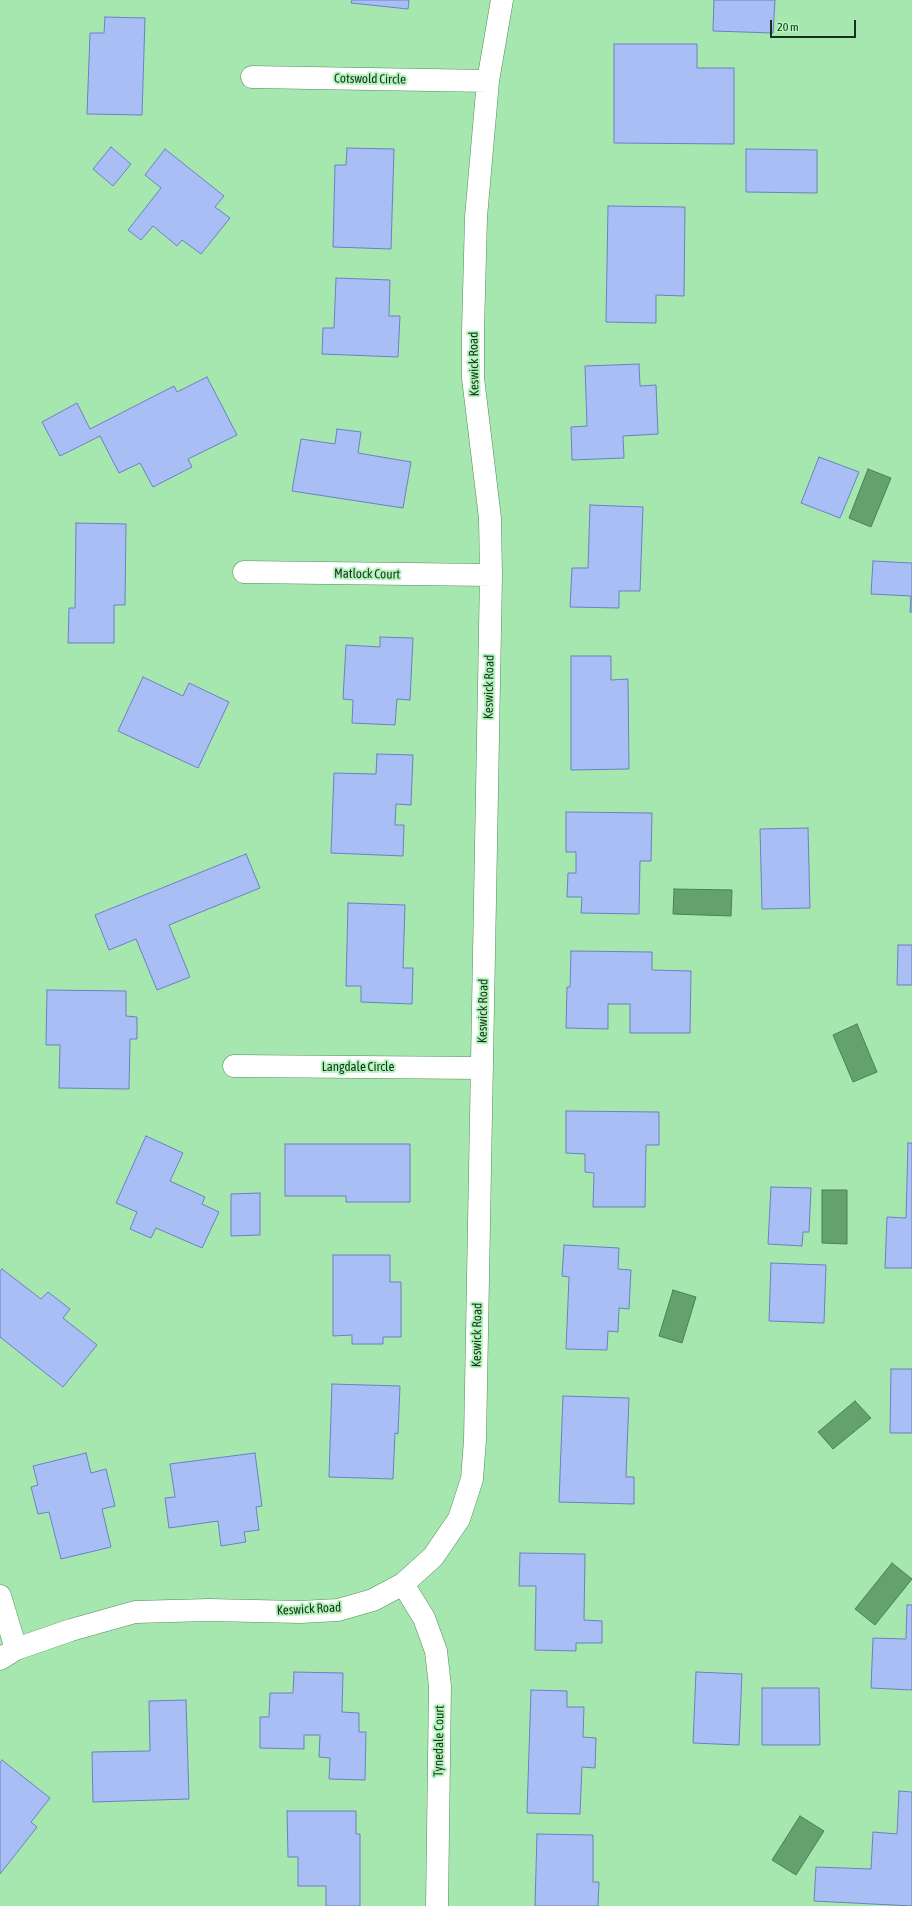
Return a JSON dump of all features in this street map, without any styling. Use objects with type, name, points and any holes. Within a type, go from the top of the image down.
[{"type":"street","name":"Keswick Road","points":[[8,1654],[71,1630],[135,1612],[209,1610],[300,1612],[338,1610],[373,1600],[403,1584],[433,1557],[459,1519],[472,1479],[475,1440],[491,576],[490,518],[473,378],[476,216],[488,81],[502,0]]},
{"type":"street","name":"Cotswold Circle","points":[[252,77],[488,81]]},
{"type":"street","name":"Matlock Court","points":[[244,572],[491,576]]},
{"type":"street","name":"Langdale Circle","points":[[234,1066],[482,1068]]},
{"type":"street","name":"Tynedale Court","points":[[403,1584],[424,1618],[436,1651],[440,1686],[437,1906]]},
{"type":"street","points":[[0,1596],[8,1654]]},
{"type":"shaded area","points":[[868,469],[891,478],[871,527],[849,518]]},
{"type":"shaded area","points":[[674,889],[732,890],[731,916],[673,914]]},
{"type":"shaded area","points":[[857,1024],[877,1072],[853,1082],[833,1035]]},
{"type":"shaded area","points":[[822,1190],[847,1190],[847,1244],[822,1243]]},
{"type":"shaded area","points":[[673,1290],[696,1297],[682,1343],[659,1336]]},
{"type":"shaded area","points":[[855,1401],[871,1418],[833,1449],[818,1432]]},
{"type":"shaded area","points":[[892,1563],[912,1579],[875,1625],[855,1609]]},
{"type":"shaded area","points":[[800,1816],[824,1831],[796,1875],[772,1860]]},
{"type":"building","points":[[352,0],[409,0],[408,9],[351,3]]},
{"type":"building","points":[[714,0],[775,0],[773,33],[713,31]]},
{"type":"building","points":[[105,17],[145,18],[142,115],[87,114],[90,33],[104,33]]},
{"type":"building","points":[[614,44],[697,44],[697,68],[734,68],[734,144],[614,143]]},
{"type":"building","points":[[111,147],[131,164],[113,186],[93,169]]},
{"type":"building","points":[[347,148],[394,149],[391,249],[333,247],[335,165],[346,165]]},
{"type":"building","points":[[165,149],[224,196],[215,207],[230,218],[201,254],[182,240],[177,246],[153,226],[141,240],[128,230],[161,188],[145,175]]},
{"type":"building","points":[[746,149],[817,150],[817,193],[746,192]]},
{"type":"building","points":[[608,206],[685,207],[684,296],[656,295],[656,323],[606,322]]},
{"type":"building","points":[[336,278],[390,280],[389,316],[400,316],[398,357],[322,354],[323,328],[334,328]]},
{"type":"building","points":[[639,364],[640,386],[656,385],[658,434],[623,436],[624,458],[572,460],[571,427],[587,426],[585,366]]},
{"type":"building","points":[[207,377],[237,435],[188,459],[192,467],[153,487],[140,463],[119,473],[100,436],[60,456],[42,422],[77,403],[90,429],[174,386],[177,392]]},
{"type":"building","points":[[337,429],[361,432],[358,453],[411,462],[403,508],[292,491],[301,439],[335,444]]},
{"type":"building","points":[[819,457],[859,472],[840,518],[801,503]]},
{"type":"building","points":[[590,505],[643,507],[640,591],[619,591],[619,608],[570,607],[572,568],[588,568]]},
{"type":"building","points":[[76,523],[126,524],[125,605],[114,605],[114,643],[68,643],[69,608],[75,608]]},
{"type":"building","points":[[873,561],[912,563],[912,612],[910,612],[911,596],[871,594]]},
{"type":"building","points":[[380,637],[413,638],[410,700],[397,699],[395,725],[352,723],[353,700],[343,699],[346,645],[380,647]]},
{"type":"building","points":[[571,656],[611,656],[611,680],[628,679],[629,769],[571,770]]},
{"type":"building","points":[[143,677],[183,696],[189,683],[229,702],[198,768],[118,731]]},
{"type":"building","points":[[377,754],[413,755],[411,805],[396,804],[395,825],[404,825],[403,856],[331,853],[334,773],[376,774]]},
{"type":"building","points":[[566,812],[652,813],[651,861],[640,861],[639,914],[581,913],[582,897],[567,897],[568,873],[576,873],[576,852],[566,852]]},
{"type":"building","points":[[808,828],[810,908],[762,909],[760,829]]},
{"type":"building","points":[[246,854],[260,888],[169,925],[190,977],[157,990],[136,939],[109,950],[95,915]]},
{"type":"building","points":[[348,903],[405,905],[403,968],[413,968],[412,1004],[361,1002],[361,986],[346,986]]},
{"type":"building","points":[[898,945],[912,945],[912,985],[897,985]]},
{"type":"building","points":[[571,951],[652,952],[652,970],[691,971],[690,1033],[630,1033],[630,1004],[608,1004],[608,1029],[566,1028],[567,987],[570,987]]},
{"type":"building","points":[[47,990],[126,991],[126,1016],[137,1017],[137,1039],[130,1039],[129,1089],[59,1088],[60,1045],[46,1045]]},
{"type":"building","points":[[566,1111],[659,1112],[659,1145],[646,1145],[645,1207],[593,1207],[594,1173],[585,1172],[585,1154],[566,1153]]},
{"type":"building","points":[[146,1136],[183,1153],[170,1181],[205,1197],[202,1204],[219,1212],[202,1248],[156,1228],[151,1238],[130,1229],[137,1212],[116,1203]]},
{"type":"building","points":[[908,1143],[912,1143],[912,1268],[885,1268],[887,1217],[906,1218]]},
{"type":"building","points":[[285,1144],[410,1144],[410,1202],[346,1202],[346,1196],[285,1196]]},
{"type":"building","points":[[771,1187],[811,1188],[809,1232],[803,1232],[802,1246],[768,1244]]},
{"type":"building","points":[[260,1193],[260,1235],[231,1236],[231,1194]]},
{"type":"building","points":[[564,1245],[619,1248],[618,1269],[631,1270],[629,1309],[619,1308],[618,1332],[608,1331],[607,1350],[566,1349],[569,1277],[562,1276]]},
{"type":"building","points":[[333,1255],[390,1255],[390,1282],[401,1282],[401,1337],[383,1337],[383,1344],[352,1344],[352,1335],[333,1336]]},
{"type":"building","points":[[771,1263],[826,1265],[824,1323],[769,1321]]},
{"type":"building","points":[[2,1269],[41,1299],[48,1292],[70,1309],[63,1318],[97,1345],[63,1387],[0,1337],[0,1271]]},
{"type":"building","points":[[891,1369],[912,1369],[912,1433],[890,1433]]},
{"type":"building","points":[[332,1384],[400,1386],[398,1434],[395,1433],[393,1479],[329,1477]]},
{"type":"building","points":[[563,1396],[629,1398],[626,1477],[634,1477],[634,1504],[559,1502]]},
{"type":"building","points":[[86,1453],[91,1473],[106,1469],[115,1506],[102,1509],[111,1547],[61,1559],[49,1512],[38,1514],[31,1487],[38,1485],[33,1466]]},
{"type":"building","points":[[255,1453],[262,1506],[256,1507],[259,1530],[244,1532],[246,1542],[221,1546],[218,1521],[169,1528],[165,1498],[175,1497],[170,1464]]},
{"type":"building","points":[[520,1553],[585,1554],[584,1620],[602,1621],[602,1643],[576,1643],[576,1651],[535,1650],[536,1586],[519,1586]]},
{"type":"building","points":[[907,1605],[912,1605],[912,1690],[871,1688],[873,1638],[906,1639]]},
{"type":"building","points":[[294,1672],[343,1673],[342,1712],[359,1713],[359,1732],[366,1732],[365,1780],[329,1779],[330,1758],[319,1757],[320,1735],[304,1735],[304,1749],[260,1748],[260,1717],[269,1717],[270,1693],[293,1693]]},
{"type":"building","points":[[696,1672],[742,1674],[739,1745],[693,1743]]},
{"type":"building","points":[[762,1688],[819,1688],[820,1745],[762,1745]]},
{"type":"building","points":[[531,1690],[567,1691],[567,1707],[584,1707],[583,1737],[596,1738],[595,1768],[582,1767],[580,1814],[527,1813]]},
{"type":"building","points":[[186,1700],[189,1799],[93,1802],[92,1752],[150,1751],[149,1701]]},
{"type":"building","points":[[2,1760],[50,1798],[31,1822],[37,1827],[0,1874],[0,1763]]},
{"type":"building","points":[[899,1791],[912,1792],[912,1906],[814,1901],[816,1867],[871,1869],[873,1832],[897,1834]]},
{"type":"building","points":[[287,1811],[356,1811],[356,1834],[360,1834],[360,1906],[326,1906],[326,1886],[298,1886],[298,1857],[288,1857]]},
{"type":"building","points":[[537,1834],[593,1835],[593,1882],[599,1882],[598,1906],[535,1906]]}]
